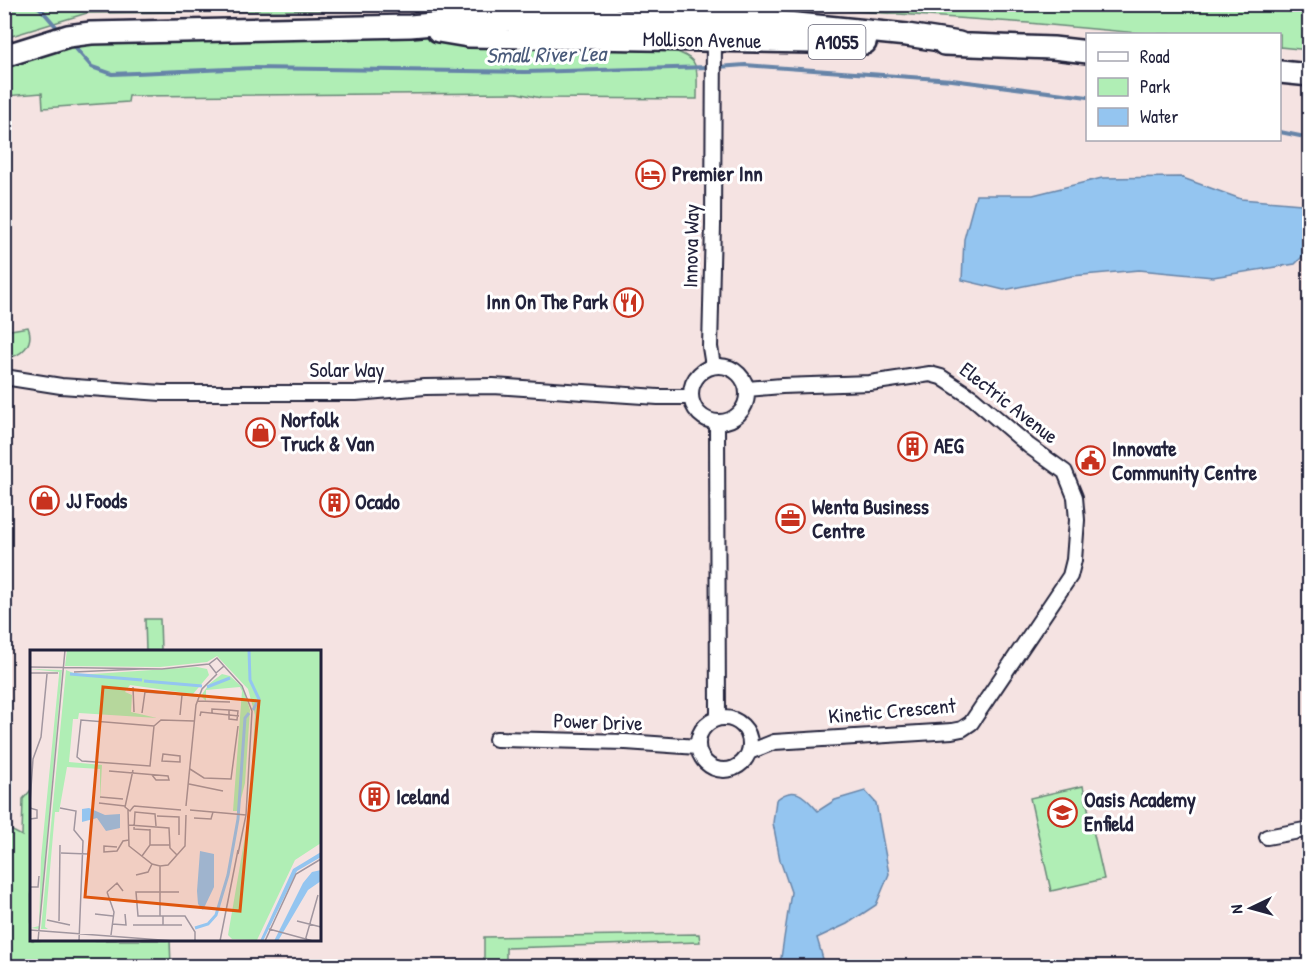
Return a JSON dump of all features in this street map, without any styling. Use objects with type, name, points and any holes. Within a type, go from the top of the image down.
[{"type":"main road","name":"Mollison Avenue","points":[[4,56],[67,37],[125,30],[410,26],[467,21],[610,18],[623,21],[757,20],[884,32],[959,43],[1086,52]]},
{"type":"main road","name":"Mollison Avenue","points":[[410,26],[468,36],[714,50],[959,43]]},
{"type":"main road","points":[[1281,72],[1310,75]]},
{"type":"street","name":"Innova Way","points":[[713,366],[710,347],[714,19]]},
{"type":"street","points":[[723,365],[739,373],[747,389],[747,399],[739,414],[725,422],[717,422],[701,416],[693,405],[691,396],[692,385],[696,377],[703,370],[713,366],[723,365]]},
{"type":"street","name":"Electric Avenue","points":[[747,389],[870,383],[930,374],[941,377],[973,399],[1029,446],[1065,472],[1075,497],[1077,520],[1074,560],[1070,576]]},
{"type":"street","name":"Solar Way","points":[[4,377],[61,386],[162,393],[364,392],[426,387],[494,386],[658,397],[691,396]]},
{"type":"street","points":[[717,422],[718,718]]},
{"type":"street","name":"Kinetic Crescent","points":[[750,752],[774,742],[962,729],[971,723],[1070,576]]},
{"type":"street","points":[[718,718],[726,718],[741,724],[750,737],[750,752],[739,766],[724,771],[709,766],[698,747],[700,732],[711,721],[718,718]]},
{"type":"street","name":"Power Drive","points":[[496,740],[626,742],[698,747]]},
{"type":"street","points":[[1267,837],[1310,830]]},
{"type":"green space","points":[[5,4],[597,5],[472,9],[87,13],[5,38]]},
{"type":"green space","points":[[768,5],[1309,5],[1309,50],[1281,47],[1281,33],[1138,33]]},
{"type":"green space","points":[[442,36],[665,48],[691,59],[696,70],[697,99],[541,98],[517,93],[129,96],[128,102],[43,108],[42,93],[5,96],[5,64],[59,47],[132,38]]},
{"type":"green space","points":[[28,327],[30,339],[28,344],[21,352],[5,358],[5,331]]},
{"type":"green space","points":[[145,619],[160,619],[161,650],[146,650]]},
{"type":"green space","points":[[1083,786],[1104,879],[1051,891],[1030,798]]},
{"type":"green space","points":[[30,791],[30,941],[170,941],[171,966],[5,966],[5,827],[22,836],[23,799]]},
{"type":"green space","points":[[699,934],[700,942],[506,948],[506,966],[484,966],[484,937]]},
{"type":"water","points":[[1180,177],[1241,199],[1301,204],[1309,212],[1309,250],[1295,264],[1213,277],[1139,270],[1072,276],[1004,290],[962,280],[964,239],[976,195],[1033,195],[1102,178]]},
{"type":"water","points":[[865,791],[876,803],[889,874],[876,905],[847,924],[817,938],[825,966],[776,966],[781,958],[791,892],[780,860],[773,823],[776,800],[794,792],[804,797],[818,811],[835,800]]},
{"type":"waterway","name":"Small River Lea","points":[[32,4],[40,8],[59,30]]},
{"type":"waterway","name":"Small River Lea","points":[[70,42],[92,67],[112,74],[252,68],[526,72],[710,67]]},
{"type":"waterway","name":"Small River Lea","points":[[718,67],[745,65],[952,80],[1086,97]]},
{"type":"waterway","name":"Small River Lea","points":[[1281,132],[1310,138]]},
{"type":"place","name":"Premier Inn","points":[[651,174]]},
{"type":"place","name":"Inn On The Park","points":[[629,302]]},
{"type":"place","name":"Norfolk Truck & Van","points":[[260,432]]},
{"type":"place","name":"AEG","points":[[913,446]]},
{"type":"place","name":"Innovate Community Centre","points":[[1091,461]]},
{"type":"place","name":"JJ Foods","points":[[45,501]]},
{"type":"place","name":"Ocado","points":[[334,502]]},
{"type":"place","name":"Wenta Business Centre","points":[[791,519]]},
{"type":"place","name":"Iceland","points":[[375,797]]},
{"type":"place","name":"Oasis Academy Enfield","points":[[1063,812]]}]
